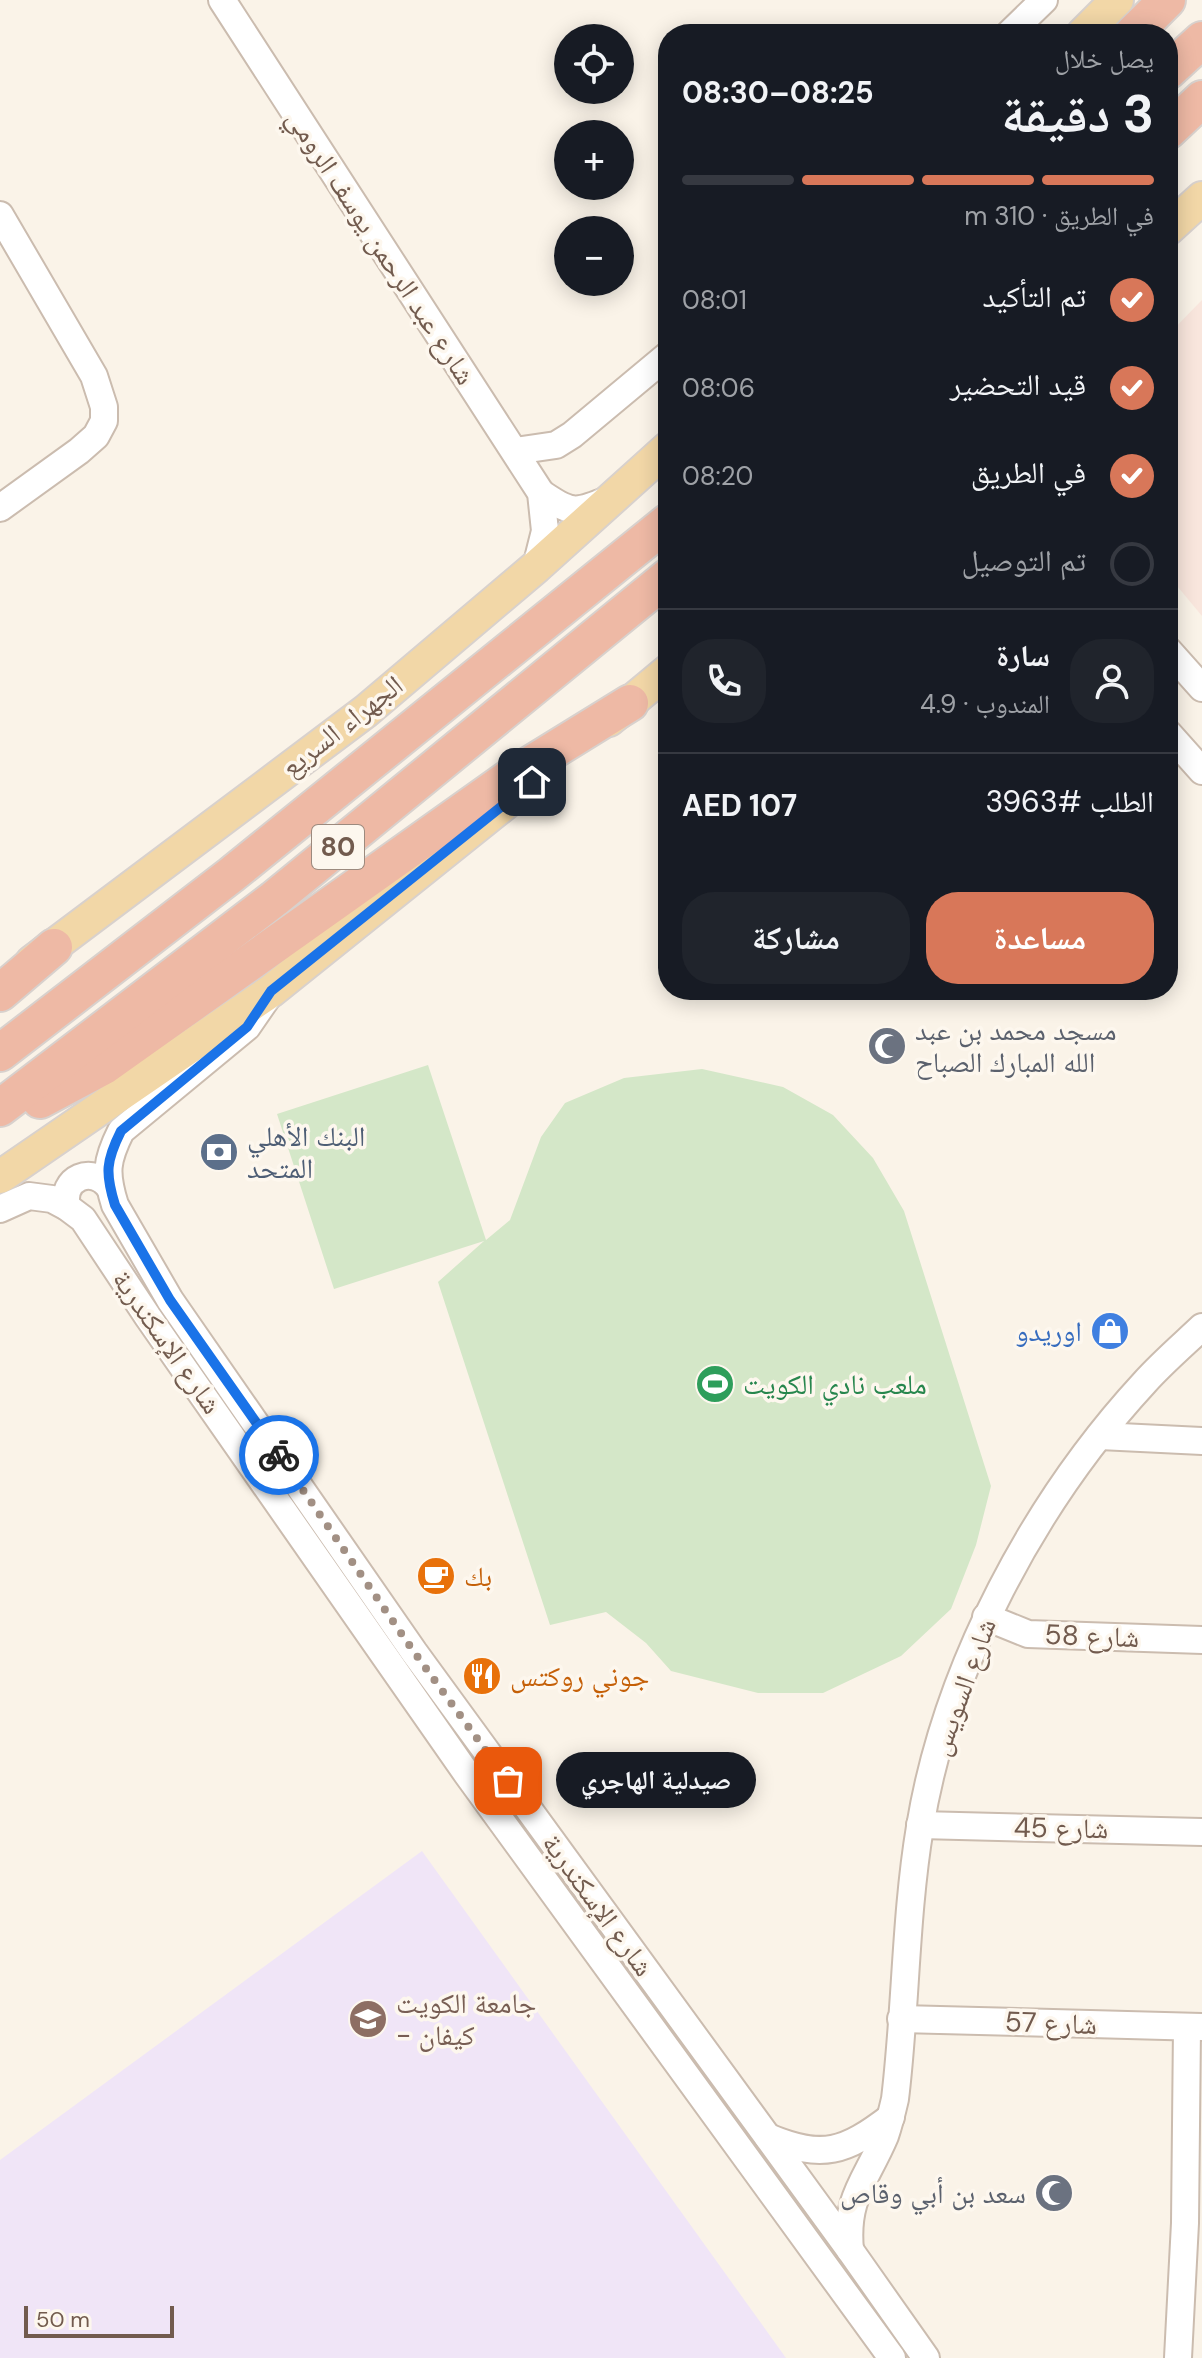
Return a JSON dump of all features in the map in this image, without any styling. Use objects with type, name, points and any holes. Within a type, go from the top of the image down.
[{"type":"highway","points":[[1143,24],[1163,4]]},
{"type":"highway","points":[[1178,62],[1202,40]]},
{"type":"highway","points":[[1178,122],[1202,99]]},
{"type":"highway","name":"الجهراء السريع","points":[[0,1053],[231,875],[658,530]]},
{"type":"highway","name":"80","points":[[0,1108],[274,899],[658,585]]},
{"type":"highway","points":[[0,1121],[104,1066],[515,774],[630,703]]},
{"type":"highway","points":[[0,993],[54,947]]},
{"type":"main road","points":[[1093,24],[1117,0]]},
{"type":"main road","points":[[1178,220],[1202,198]]},
{"type":"main road","name":"الجهراء السريع","points":[[0,984],[54,947],[366,711],[536,567],[658,457]]},
{"type":"main road","points":[[0,1177],[271,991],[658,679]]},
{"type":"street","name":"شارع عبد الرحمن يوسف الرومي","points":[[222,0],[541,493],[545,531],[536,567]]},
{"type":"street","points":[[1019,24],[1044,0]]},
{"type":"street","points":[[0,215],[94,376],[104,407],[104,421],[96,436],[0,508]]},
{"type":"street","points":[[515,451],[556,445],[658,363]]},
{"type":"street","points":[[541,493],[568,509],[584,510],[617,496]]},
{"type":"street","points":[[1178,661],[1202,688]]},
{"type":"street","points":[[1178,744],[1202,771]]},
{"type":"street","name":"شارع الإسكندرية","points":[[271,991],[247,1027],[121,1131],[109,1155],[110,1188],[115,1205],[170,1300],[458,1736],[467,1774],[892,2358]]},
{"type":"street","points":[[67,1207],[66,1193],[78,1177],[93,1175],[110,1188]]},
{"type":"street","points":[[0,1209],[29,1196],[52,1199],[67,1207]]},
{"type":"street","name":"شارع الإسكندرية","points":[[67,1207],[83,1219],[148,1317],[458,1736],[490,1757],[926,2358]]},
{"type":"street","name":"شارع السويس","points":[[850,2250],[850,2210],[891,2117],[897,2082],[920,1825],[961,1678],[986,1617],[1037,1525],[1100,1436],[1145,1381],[1202,1327]]},
{"type":"street","points":[[1100,1436],[1202,1441]]},
{"type":"street","name":"شارع 58","points":[[986,1617],[1028,1634],[1202,1640]]},
{"type":"street","points":[[467,1774],[490,1757]]},
{"type":"street","name":"شارع 45","points":[[920,1825],[1202,1832]]},
{"type":"street","name":"شارع 57","points":[[901,2019],[1195,2027]]},
{"type":"street","points":[[1178,2358],[1193,2223],[1195,2027]]},
{"type":"street","points":[[768,2137],[813,2152],[830,2151],[845,2147],[891,2117]]},
{"type":"street","points":[[871,2332],[877,2358]]},
{"type":"shaded area","points":[[1202,300],[1202,616],[1178,587],[1178,325]]},
{"type":"shaded area","name":"جامعة الكويت - كيفان","points":[[422,1851],[786,2358],[0,2358],[0,2160]]},
{"type":"green space","name":"ملعب نادي الكويت","points":[[428,1065],[486,1240],[510,1220],[541,1137],[565,1103],[624,1078],[702,1069],[783,1087],[833,1115],[873,1158],[904,1211],[991,1486],[976,1545],[951,1609],[901,1656],[823,1693],[758,1693],[671,1671],[646,1643],[606,1612],[550,1625],[438,1282],[484,1241],[334,1289],[277,1114]]},
{"type":"way so far","points":[[279,1455],[414,1652],[508,1781]]},
{"type":"place","name":"مسجد محمد بن عبد الله المبارك الصباح","points":[[887,1046]]},
{"type":"place","name":"البنك الأهلي المتحد","points":[[219,1152]]},
{"type":"place","name":"اوريدو","points":[[1110,1331]]},
{"type":"place","name":"ملعب نادي الكويت","points":[[715,1384]]},
{"type":"place","name":"بك","points":[[436,1576]]},
{"type":"place","name":"جوني روكتس","points":[[482,1676]]},
{"type":"place","name":"صيدلية الهاجري","points":[[508,1781]]},
{"type":"place","name":"جامعة الكويت - كيفان","points":[[368,2019]]},
{"type":"place","name":"سعد بن أبي وقاص","points":[[1054,2193]]},
{"type":"route","points":[[279,1455],[170,1300],[115,1205],[108,1172],[109,1155],[121,1131],[247,1027],[271,991],[532,782]]}]
